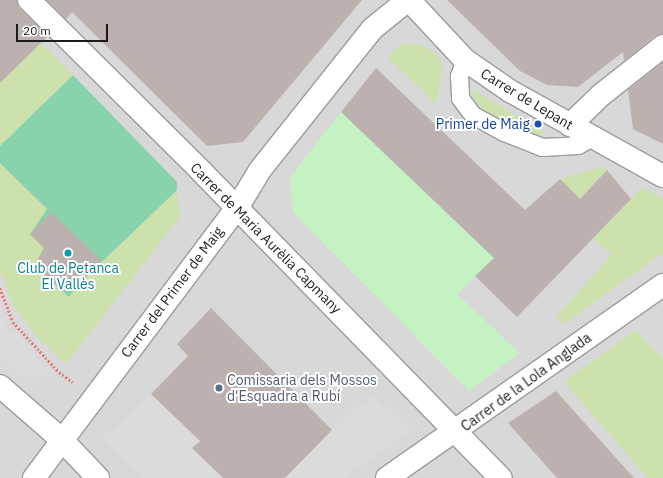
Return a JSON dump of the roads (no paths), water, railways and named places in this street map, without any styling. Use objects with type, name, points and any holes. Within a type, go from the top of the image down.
[{"type":"street","name":"Carrer de Maria Aurèlia Capmany","points":[[29,0],[237,208],[501,478]]},
{"type":"street","name":"Carrer del Primer de Maig","points":[[34,478],[93,396],[237,208],[260,170],[372,29],[408,0]]},
{"type":"street","name":"Carrer de Lepant","points":[[408,0],[464,60],[510,91],[663,176]]},
{"type":"street","points":[[570,125],[601,94],[663,46]]},
{"type":"street","name":"Carrer de la Lola Anglada","points":[[387,478],[457,432],[663,285]]},
{"type":"street","points":[[0,386],[61,439],[98,478]]},
{"type":"lane","points":[[464,60],[459,76],[460,98],[473,115],[504,132],[542,147],[578,145],[592,137]]},
{"type":"place","name":"Primer de Maig","points":[[538,124]]},
{"type":"place","name":"Club de Petanca El Vallès","points":[[68,253]]},
{"type":"place","name":"Comissaria dels Mossos d'Esquadra a Rubí","points":[[219,388]]}]
